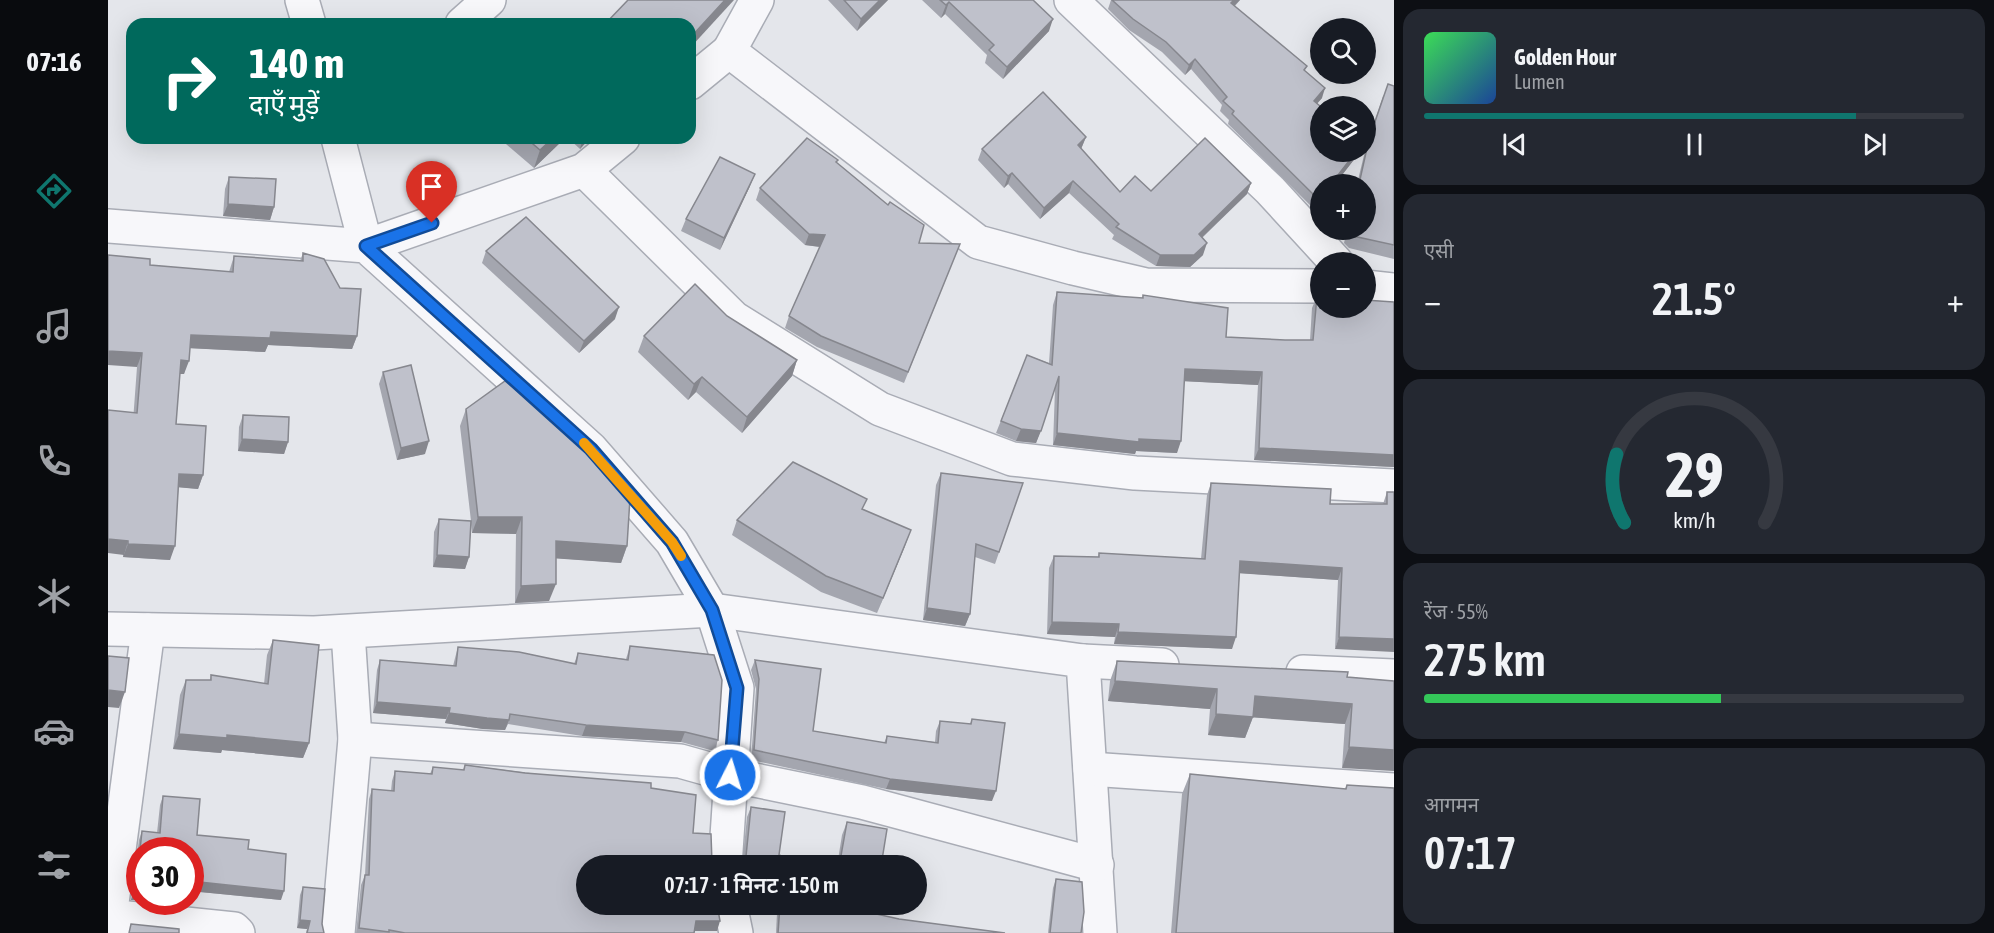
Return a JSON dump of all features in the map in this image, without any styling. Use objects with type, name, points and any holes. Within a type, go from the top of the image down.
[{"type":"street","points":[[302,0],[307,18]]},
{"type":"street","points":[[469,18],[489,0]]},
{"type":"street","points":[[696,77],[729,51],[757,0]]},
{"type":"street","points":[[1071,0],[1270,190],[1327,252]]},
{"type":"street","points":[[729,51],[978,242],[1146,285],[1310,286]]},
{"type":"street","points":[[340,144],[366,246],[591,449],[672,542],[712,610],[737,688],[726,855]]},
{"type":"street","points":[[108,226],[366,246],[584,170],[616,144]]},
{"type":"street","points":[[584,170],[734,318],[880,410],[1012,459],[1135,474],[1394,486]]},
{"type":"street","points":[[1376,288],[1394,290]]},
{"type":"street","points":[[108,629],[348,632],[712,610],[1083,661],[1191,666]]},
{"type":"street","points":[[148,630],[109,922],[234,928],[238,933]]},
{"type":"street","points":[[338,933],[355,739],[348,632]]},
{"type":"street","points":[[1083,661],[1100,933]]},
{"type":"street","points":[[1274,670],[1394,676]]},
{"type":"street","points":[[355,739],[680,761],[730,775],[862,802],[1096,865]]},
{"type":"street","points":[[1090,769],[1394,790]]},
{"type":"street","points":[[732,915],[736,933]]},
{"type":"building","points":[[628,0],[725,0],[696,31],[696,18],[611,18]]},
{"type":"building","points":[[844,0],[880,0],[861,19]]},
{"type":"building","points":[[940,0],[1033,0],[1053,19],[1007,67],[989,50],[994,45],[949,2],[946,5]]},
{"type":"building","points":[[1112,0],[1234,0],[1231,3],[1307,66],[1304,70],[1310,75],[1310,84],[1320,84],[1325,88],[1318,96],[1310,96],[1310,162],[1348,162],[1339,174],[1310,174],[1310,191],[1232,114],[1234,111],[1223,101],[1227,97],[1195,59],[1189,65],[1166,42],[1133,19]]},
{"type":"building","points":[[1388,84],[1394,86],[1394,245],[1371,240],[1376,240],[1376,174],[1361,174],[1364,162],[1376,162],[1376,119]]},
{"type":"building","points":[[1043,92],[1086,137],[1078,145],[1120,192],[1135,176],[1151,191],[1205,138],[1251,183],[1199,234],[1207,243],[1194,255],[1160,255],[1116,227],[1119,224],[1073,181],[1044,208],[1012,173],[1008,176],[982,149]]},
{"type":"building","points":[[807,138],[838,160],[836,162],[888,205],[890,202],[924,225],[919,243],[960,244],[908,372],[821,336],[789,316],[825,235],[809,234],[760,188]]},
{"type":"building","points":[[533,144],[546,144],[540,150]]},
{"type":"building","points":[[720,157],[755,174],[724,238],[686,219]]},
{"type":"building","points":[[229,177],[276,179],[274,207],[228,204]]},
{"type":"building","points":[[526,217],[619,307],[584,341],[486,251]]},
{"type":"building","points":[[303,253],[324,259],[340,288],[361,289],[357,336],[271,332],[270,338],[191,335],[189,361],[181,360],[176,424],[206,426],[203,475],[179,474],[175,546],[128,544],[128,541],[108,539],[108,410],[137,413],[142,353],[108,351],[108,255],[150,259],[150,265],[233,272],[234,256],[303,261]]},
{"type":"building","points":[[695,284],[727,316],[797,360],[747,417],[702,377],[694,384],[644,336]]},
{"type":"building","points":[[1057,292],[1143,298],[1143,295],[1228,308],[1226,337],[1285,340],[1313,340],[1315,318],[1376,318],[1376,301],[1394,302],[1394,455],[1259,448],[1262,372],[1185,369],[1181,441],[1139,439],[1139,442],[1057,433],[1059,376],[1041,431],[1021,429],[1001,421],[1027,355],[1052,365]]},
{"type":"building","points":[[411,365],[429,441],[401,448],[383,372]]},
{"type":"building","points":[[505,381],[584,445],[630,498],[627,546],[556,541],[556,584],[521,586],[522,517],[478,517],[466,409]]},
{"type":"building","points":[[243,415],[289,417],[288,442],[242,439]]},
{"type":"building","points":[[793,462],[867,499],[862,509],[911,530],[883,598],[826,576],[737,520]]},
{"type":"building","points":[[941,473],[1023,483],[999,552],[976,544],[970,614],[927,608]]},
{"type":"building","points":[[1211,483],[1331,489],[1330,504],[1387,504],[1387,492],[1394,492],[1394,639],[1339,637],[1342,568],[1240,561],[1236,637],[1118,632],[1119,624],[1052,622],[1054,556],[1099,557],[1099,553],[1205,559]]},
{"type":"building","points":[[439,519],[471,521],[469,557],[437,555]]},
{"type":"building","points":[[273,640],[319,645],[309,743],[227,735],[227,738],[179,734],[186,680],[211,680],[211,675],[268,684]]},
{"type":"building","points":[[630,646],[714,655],[722,680],[718,740],[685,732],[586,725],[510,714],[509,720],[487,718],[449,713],[450,708],[377,702],[380,660],[456,666],[458,647],[519,652],[576,664],[578,653],[628,660]]},
{"type":"building","points":[[108,656],[129,658],[125,692],[108,690]]},
{"type":"building","points":[[755,660],[821,669],[813,731],[886,743],[887,736],[938,743],[940,721],[971,724],[972,719],[1005,723],[996,791],[890,779],[754,750],[759,679]]},
{"type":"building","points":[[1117,661],[1348,672],[1347,677],[1394,681],[1394,750],[1349,747],[1352,704],[1255,696],[1253,717],[1216,714],[1217,689],[1115,681]]},
{"type":"building","points":[[465,765],[525,773],[651,783],[651,788],[696,795],[693,833],[711,834],[712,855],[576,855],[576,915],[719,915],[720,921],[696,921],[694,933],[405,933],[359,928],[365,875],[369,875],[372,789],[394,791],[395,771],[432,774],[433,767],[464,770]]},
{"type":"building","points":[[1190,774],[1346,789],[1347,785],[1394,788],[1394,933],[1176,933]]},
{"type":"building","points":[[163,796],[200,799],[197,835],[249,840],[248,849],[286,854],[284,891],[204,882],[204,837],[141,837],[142,831],[160,833]]},
{"type":"building","points":[[751,807],[785,812],[779,855],[746,855]]},
{"type":"building","points":[[847,822],[887,829],[883,855],[841,855]]},
{"type":"building","points":[[1056,879],[1082,882],[1084,912],[1081,933],[1050,933]]},
{"type":"building","points":[[303,887],[325,889],[322,924],[324,933],[307,933],[310,921],[300,920]]},
{"type":"building","points":[[779,915],[881,915],[1005,933],[778,933]]},
{"type":"building","points":[[131,924],[179,929],[179,933],[129,933]]},
{"type":"slow traffic","points":[[584,443],[672,542],[681,556]]},
{"type":"route","points":[[432,223],[366,246],[591,449],[672,542],[712,610],[737,688],[730,775]]}]
